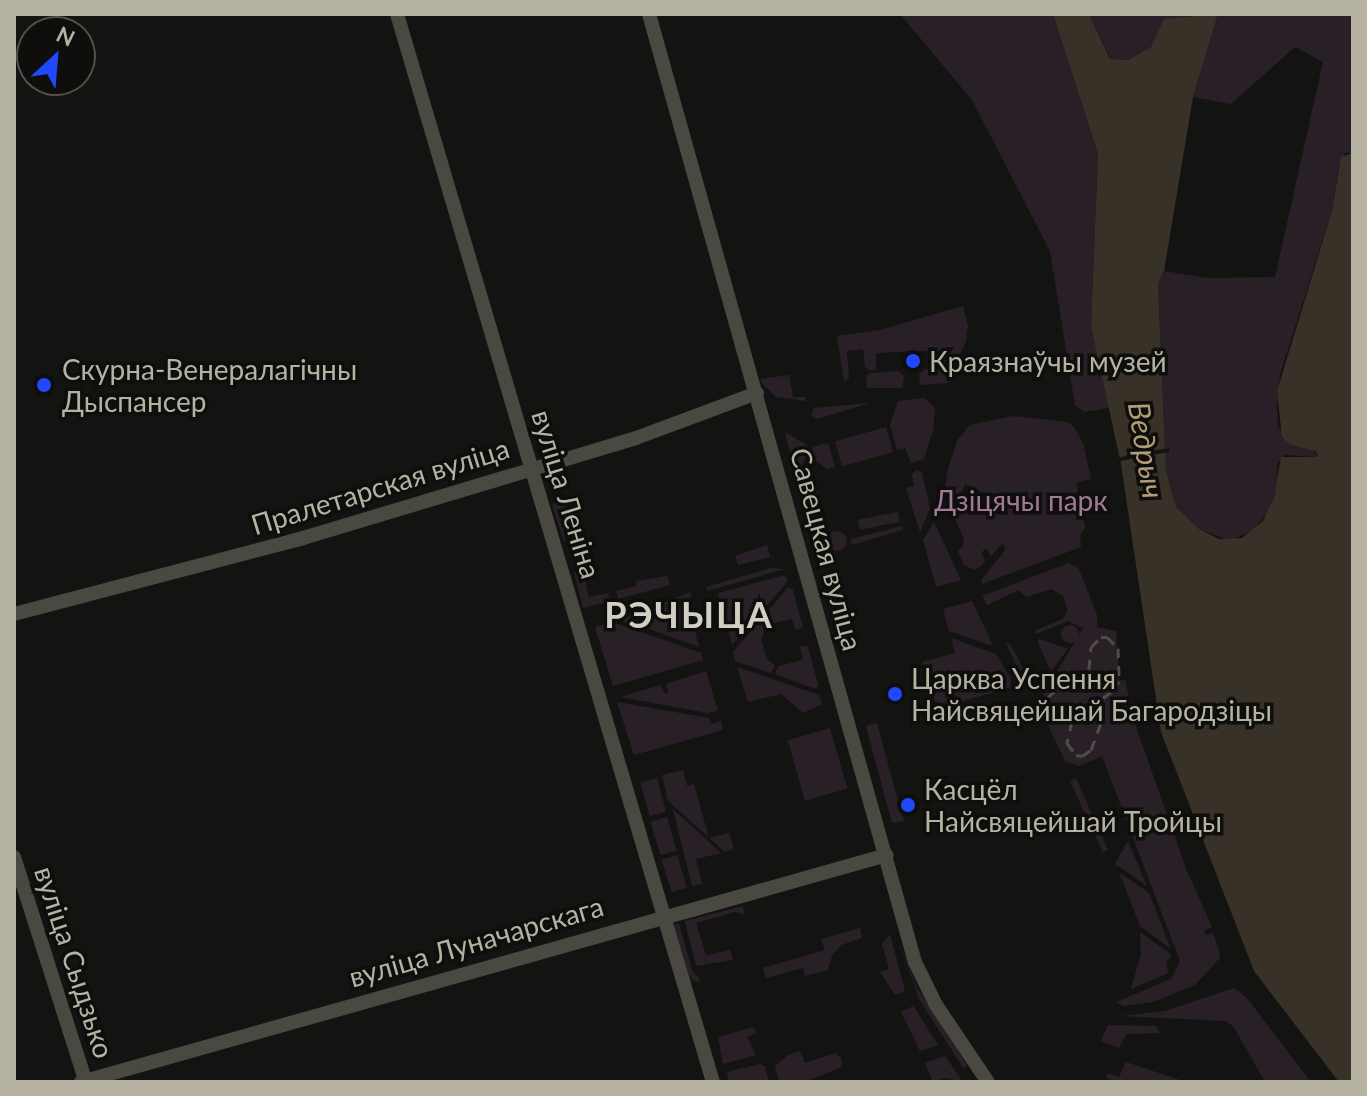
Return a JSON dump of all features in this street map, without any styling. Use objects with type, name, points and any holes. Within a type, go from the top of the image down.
[{"type":"street","name":"вуліца Леніна","points":[[397,14],[713,1082]]},
{"type":"street","name":"Савецкая вуліца","points":[[649,14],[923,981],[988,1082]]},
{"type":"street","name":"Пралетарская вуліца","points":[[14,614],[303,538],[636,438],[757,393]]},
{"type":"street","name":"вуліца Луначарскага","points":[[84,1082],[665,915],[887,855]]},
{"type":"street","name":"вуліца Сыдзько","points":[[14,857],[84,1082]]},
{"type":"green space","points":[[900,14],[1053,14],[1098,154],[1091,327],[1109,408],[1084,412],[1075,405],[1050,251],[972,100]]},
{"type":"green space","points":[[1089,14],[1190,14],[1188,18],[1164,19],[1151,47],[1128,60],[1111,59]]},
{"type":"green space","points":[[1218,14],[1353,14],[1353,153],[1345,153],[1339,165],[1332,211],[1280,374],[1277,405],[1278,426],[1291,445],[1312,449],[1318,457],[1285,455],[1277,463],[1277,486],[1270,510],[1253,530],[1230,541],[1199,529],[1176,507],[1166,471],[1158,284],[1164,271],[1207,278],[1275,277],[1323,62],[1295,47],[1231,104],[1193,97]]},
{"type":"green space","points":[[963,306],[968,326],[966,341],[947,383],[920,385],[919,374],[925,369],[944,368],[943,350],[876,353],[876,370],[869,370],[865,367],[863,349],[847,351],[849,378],[844,382],[837,336],[880,330]]},
{"type":"green space","points":[[898,371],[904,376],[902,388],[867,388],[866,376],[870,373]]},
{"type":"green space","points":[[789,375],[793,397],[805,397],[806,401],[776,397],[761,379]]},
{"type":"green space","points":[[924,398],[935,408],[933,430],[924,459],[911,463],[905,448],[897,450],[890,425],[898,401]]},
{"type":"green space","points":[[870,403],[817,419],[811,415],[814,408]]},
{"type":"green space","name":"Дзіцячы парк","points":[[1013,416],[1068,422],[1075,428],[1083,443],[1091,479],[1076,483],[1085,527],[1080,536],[1081,547],[982,584],[982,579],[1006,549],[1002,544],[991,556],[986,548],[981,553],[985,561],[974,570],[964,565],[958,551],[964,544],[963,537],[954,516],[943,504],[948,469],[957,441],[970,425]],"holes":[[[965,484],[979,490],[982,500],[972,510],[964,506],[959,499]]]},
{"type":"green space","points":[[886,427],[893,452],[842,467],[835,442]]},
{"type":"green space","points":[[785,432],[808,446],[809,451],[800,469],[793,465]]},
{"type":"green space","points":[[828,443],[835,467],[827,469],[815,460],[812,447]]},
{"type":"green space","points":[[916,470],[922,472],[930,508],[920,532],[906,488],[914,486],[912,475]]},
{"type":"green space","points":[[803,473],[815,481],[819,496],[803,502],[798,481]]},
{"type":"green space","points":[[564,497],[575,539],[564,541],[552,505],[558,498]]},
{"type":"green space","points":[[898,512],[900,522],[860,530],[858,520]]},
{"type":"green space","points":[[934,522],[961,580],[936,587],[923,540]]},
{"type":"green space","points":[[902,526],[903,530],[852,545],[851,539]]},
{"type":"green space","points":[[837,531],[844,534],[847,541],[844,548],[837,551],[830,548],[827,541],[830,534]]},
{"type":"green space","points":[[767,545],[770,557],[738,565],[735,556]]},
{"type":"green space","points":[[1069,563],[1079,569],[1097,615],[1097,627],[1116,631],[1119,681],[1125,680],[1136,727],[1187,871],[1212,927],[1204,931],[1206,935],[1213,933],[1220,954],[1195,985],[1153,1002],[1124,1006],[1116,1002],[1171,979],[1180,961],[1102,756],[1079,766],[1065,761],[1038,704],[1083,628],[1068,621],[1036,634],[1034,631],[1063,619],[1068,611],[1063,596],[1052,589],[1026,597],[1019,590],[987,605],[982,596]]},
{"type":"green space","points":[[771,568],[785,569],[707,591],[706,587]]},
{"type":"green space","points":[[583,570],[589,597],[608,593],[610,601],[583,608],[574,572]]},
{"type":"green space","points":[[785,575],[788,581],[732,645],[718,593]]},
{"type":"green space","points":[[667,576],[670,585],[618,599],[616,591],[637,586],[636,581]]},
{"type":"green space","points":[[788,587],[793,590],[803,628],[795,630],[792,619],[769,624],[761,620]]},
{"type":"green space","points":[[690,592],[692,597],[625,624],[623,619]]},
{"type":"green space","points":[[972,601],[993,646],[949,631],[943,609]]},
{"type":"green space","points":[[687,602],[699,647],[622,619]]},
{"type":"green space","points":[[612,622],[701,653],[703,660],[613,686],[595,627]]},
{"type":"green space","points":[[758,623],[765,627],[761,640],[767,659],[775,666],[771,673],[735,661],[733,652]]},
{"type":"green space","points":[[1070,625],[1079,634],[1070,643],[1061,634]]},
{"type":"green space","points":[[951,638],[996,654],[1011,679],[1010,688],[948,705],[935,702],[922,662],[955,653]]},
{"type":"green space","points":[[1040,639],[1068,649],[1051,671],[1037,641]]},
{"type":"green space","points":[[1005,642],[1011,645],[1032,686],[1030,692]]},
{"type":"green space","points":[[807,645],[819,687],[813,688],[775,674],[779,666],[803,660],[800,647]]},
{"type":"green space","points":[[737,667],[819,695],[822,704],[803,713],[781,694],[748,702]]},
{"type":"green space","points":[[706,671],[718,711],[707,713],[621,697],[660,685],[665,694],[669,693],[666,684]]},
{"type":"green space","points":[[617,702],[709,718],[711,724],[721,721],[723,730],[634,755]]},
{"type":"green space","points":[[877,723],[904,821],[892,823],[866,726]]},
{"type":"green space","points":[[830,728],[847,789],[805,801],[788,740]]},
{"type":"green space","points":[[683,770],[687,786],[694,784],[709,838],[668,801],[662,775]]},
{"type":"green space","points":[[657,778],[666,812],[650,816],[641,782]]},
{"type":"green space","points":[[1076,778],[1108,850],[1103,852],[1070,781]]},
{"type":"green space","points":[[673,809],[721,853],[696,859],[702,884],[692,886]]},
{"type":"green space","points":[[667,817],[677,851],[660,855],[651,822]]},
{"type":"green space","points":[[729,833],[734,849],[725,852],[709,838]]},
{"type":"green space","points":[[1128,841],[1147,886],[1115,864]]},
{"type":"green space","points":[[677,855],[687,888],[672,892],[662,860]]},
{"type":"green space","points":[[1119,872],[1149,893],[1171,949],[1140,926]]},
{"type":"green space","points":[[743,906],[744,915],[735,912],[696,923],[706,955],[730,950],[733,960],[696,966],[685,921]]},
{"type":"green space","points":[[679,924],[692,970],[701,981],[696,982],[689,976],[674,925]]},
{"type":"green space","points":[[860,928],[862,938],[841,945],[832,956],[828,970],[805,976],[803,968],[766,978],[763,968],[825,950],[821,939]]},
{"type":"green space","points":[[1140,932],[1172,955],[1166,962],[1168,973],[1131,989],[1141,954]]},
{"type":"green space","points":[[890,935],[905,991],[895,995],[880,972],[889,969],[882,944]]},
{"type":"green space","points":[[898,939],[916,986],[967,1065],[964,1069],[919,999]]},
{"type":"green space","points":[[1234,988],[1246,997],[1311,1082],[1265,1082],[1233,1026],[1225,1021],[1121,1016],[1165,1011]]},
{"type":"green space","points":[[913,1006],[938,1045],[920,1051],[901,1012]]},
{"type":"green space","points":[[1108,1025],[1156,1026],[1160,1033],[1126,1034],[1119,1048],[1101,1041]]},
{"type":"green space","points":[[754,1027],[756,1033],[747,1037],[756,1055],[723,1064],[718,1037]]},
{"type":"green space","points":[[800,1051],[805,1063],[835,1053],[841,1058],[842,1067],[805,1082],[779,1082],[775,1066],[788,1055]]},
{"type":"green space","points":[[945,1056],[962,1081],[945,1078],[933,1082],[925,1063]]},
{"type":"green space","points":[[1126,1062],[1180,1082],[1117,1082],[1106,1078],[1109,1073],[1119,1077]]},
{"type":"green space","points":[[760,1064],[765,1066],[769,1082],[729,1082],[727,1072]]},
{"type":"water","name":"Ведрыч","points":[[1053,14],[1089,14],[1110,59],[1128,60],[1151,47],[1164,19],[1218,14],[1193,97],[1164,271],[1158,284],[1166,471],[1176,507],[1199,529],[1219,539],[1242,538],[1263,521],[1274,498],[1281,457],[1318,457],[1316,451],[1291,445],[1282,437],[1277,391],[1332,211],[1341,157],[1353,153],[1353,1082],[1339,1082],[1254,971],[1161,732],[1121,464],[1091,327],[1098,154]]},
{"type":"pier","points":[[1150,448],[1151,451],[1169,448],[1169,452],[1152,455],[1152,459],[1141,461],[1140,457],[1117,462],[1116,459]]},
{"type":"railway","points":[[1100,706],[1097,704],[1085,703],[1065,714],[1056,714],[1049,708],[1047,698],[1057,689],[1082,687],[1089,669],[1091,647],[1101,637],[1107,637],[1118,648],[1119,681],[1097,704],[1072,721],[1067,743],[1076,755],[1082,756],[1091,750],[1102,719],[1100,706]]},
{"type":"place","name":"Краязнаўчы музей","points":[[913,361]]},
{"type":"place","name":"Скурна-Венералагічны Дыспансер","points":[[44,385]]},
{"type":"place","name":"Царква Успення Найсвяцейшай Багародзіцы","points":[[895,694]]},
{"type":"place","name":"Касцёл Найсвяцейшай Тройцы","points":[[908,805]]},
{"type":"district","name":"РЭЧЫЦА","points":[[689,615]]}]
